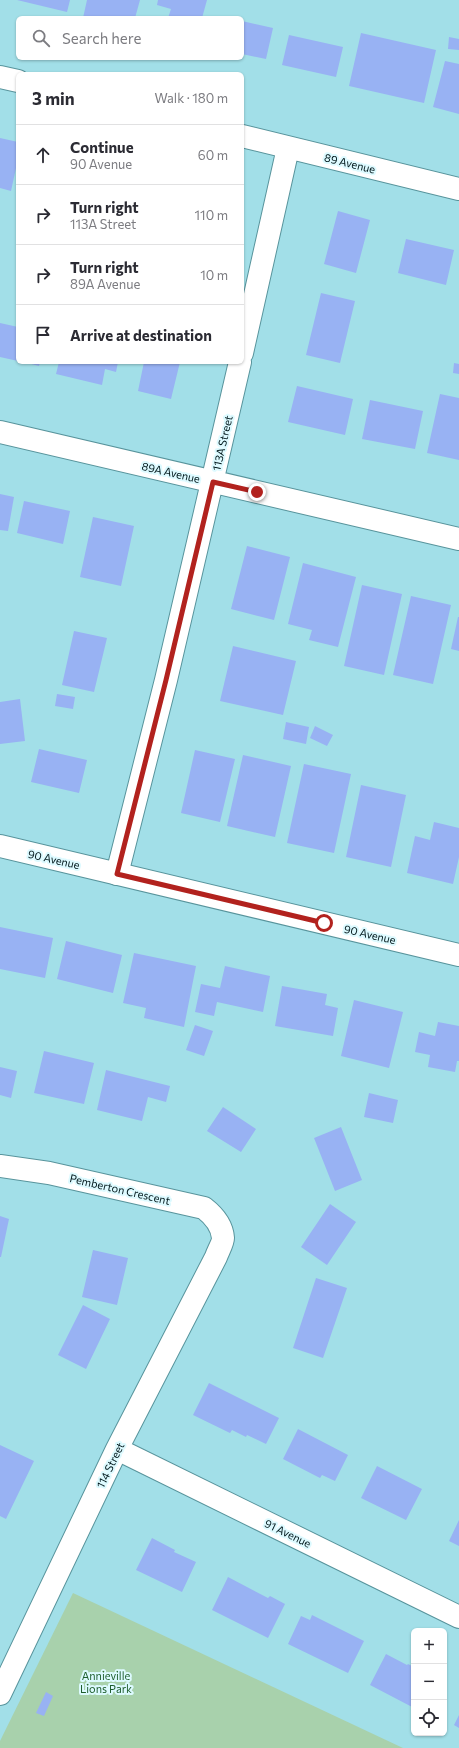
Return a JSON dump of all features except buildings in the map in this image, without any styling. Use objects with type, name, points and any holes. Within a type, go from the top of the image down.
[{"type":"street","points":[[0,77],[16,81]]},
{"type":"street","name":"89 Avenue","points":[[244,137],[459,189]]},
{"type":"street","points":[[244,344],[288,148]]},
{"type":"street","name":"113A Street","points":[[117,874],[166,680],[240,364]]},
{"type":"street","name":"89A Avenue","points":[[0,432],[459,539]]},
{"type":"street","name":"90 Avenue","points":[[0,846],[459,955]]},
{"type":"street","name":"Pemberton Crescent","points":[[0,1166],[49,1173],[204,1208],[214,1216],[220,1227],[223,1238]]},
{"type":"street","name":"114 Street","points":[[0,1694],[117,1449],[216,1256],[223,1238]]},
{"type":"street","name":"91 Avenue","points":[[117,1449],[459,1617]]},
{"type":"green space","name":"Annieville Lions Park","points":[[73,1593],[403,1748],[0,1748],[0,1741]]},
{"type":"route","points":[[257,492],[213,482],[166,680],[117,874],[324,923]]}]
